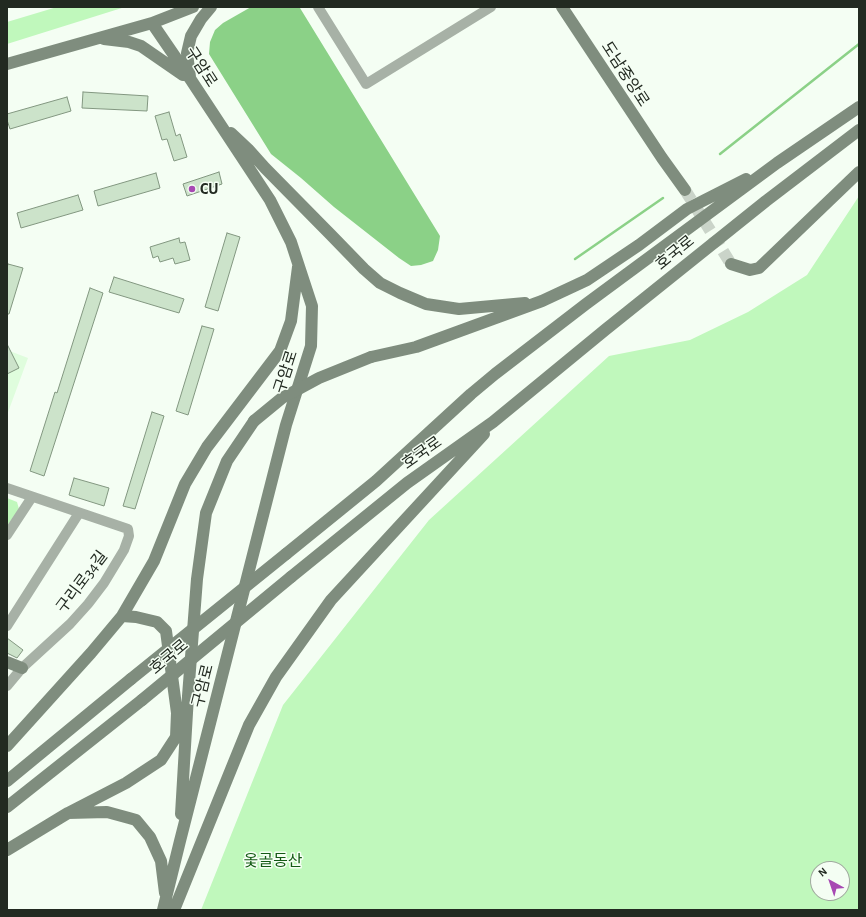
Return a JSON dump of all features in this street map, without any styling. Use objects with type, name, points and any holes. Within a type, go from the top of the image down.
[{"type":"main road","points":[[7,64],[152,23],[193,7]]},
{"type":"main road","points":[[191,80],[187,53],[191,36],[201,19],[211,7]]},
{"type":"main road","name":"도남중앙로","points":[[562,7],[662,158],[685,190]]},
{"type":"main road","name":"구암로","points":[[152,23],[270,200],[291,242],[312,306],[311,346],[286,425],[164,905]]},
{"type":"main road","points":[[98,38],[129,42],[141,46],[191,80]]},
{"type":"main road","name":"호국로","points":[[7,781],[131,679],[344,508],[376,481],[470,394],[495,374],[586,304],[777,163],[859,107]]},
{"type":"main road","points":[[216,120],[248,149],[364,269],[380,283],[426,304],[459,309],[542,301]]},
{"type":"main road","name":"호국로","points":[[7,807],[142,700],[407,482],[493,422],[754,211],[859,130]]},
{"type":"main road","points":[[180,841],[188,689],[197,579],[206,513],[227,462],[254,421],[282,398],[319,378],[371,357],[416,347],[542,301],[587,280],[639,245],[687,209],[777,163]]},
{"type":"main road","points":[[732,264],[750,270],[759,268],[859,172]]},
{"type":"main road","points":[[7,746],[91,653],[122,616],[154,561],[185,484],[207,447],[280,351],[291,321],[298,264]]},
{"type":"main road","points":[[174,910],[248,725],[276,677],[331,600],[479,440],[493,422]]},
{"type":"main road","points":[[7,850],[68,813],[126,784],[161,760],[176,737],[177,713],[166,631],[157,622],[136,617],[122,616]]},
{"type":"main road","points":[[7,662],[22,668]]},
{"type":"main road","points":[[68,813],[107,812],[136,820],[150,837],[161,861],[164,905]]},
{"type":"street","points":[[318,7],[366,84],[492,7]]},
{"type":"street","name":"구리로34길","points":[[7,488],[128,529],[129,536],[124,550],[104,583],[88,604],[70,624],[22,668],[7,686]]},
{"type":"street","points":[[7,535],[32,497]]},
{"type":"street","points":[[7,626],[79,513]]},
{"type":"shaded area","points":[[251,7],[300,8],[440,236],[438,250],[433,261],[421,265],[411,266],[334,207],[271,154],[209,54],[210,42],[215,30],[223,23]]},
{"type":"shaded area","points":[[7,350],[28,358],[7,415]]},
{"type":"green space","points":[[57,7],[125,7],[7,44],[7,22]]},
{"type":"green space","name":"옻골동산","points":[[859,196],[859,910],[201,910],[283,705],[429,520],[609,356],[690,340],[748,312],[807,275]]},
{"type":"green space","points":[[7,498],[17,502],[19,509],[7,526]]},
{"type":"building","points":[[83,92],[148,96],[147,111],[82,108]]},
{"type":"building","points":[[67,97],[71,111],[10,129],[7,114]]},
{"type":"building","points":[[169,112],[176,136],[180,134],[187,157],[174,161],[167,139],[162,140],[155,116]]},
{"type":"building","points":[[219,172],[222,184],[187,196],[183,184]]},
{"type":"building","points":[[156,173],[160,188],[98,206],[94,191]]},
{"type":"building","points":[[78,195],[83,210],[21,228],[17,213]]},
{"type":"building","points":[[227,233],[240,237],[218,311],[205,307]]},
{"type":"building","points":[[179,238],[180,243],[185,242],[190,260],[175,264],[173,258],[160,262],[158,256],[153,258],[150,247]]},
{"type":"building","points":[[8,264],[23,268],[9,314],[7,314],[7,268]]},
{"type":"building","points":[[114,277],[184,299],[179,313],[109,292]]},
{"type":"building","points":[[90,288],[103,293],[44,476],[30,471],[55,392],[57,393]]},
{"type":"building","points":[[202,326],[214,329],[188,415],[176,411]]},
{"type":"building","points":[[7,344],[19,368],[7,374]]},
{"type":"building","points":[[152,412],[164,416],[135,509],[123,506]]},
{"type":"building","points":[[74,478],[109,488],[104,506],[69,495]]},
{"type":"building","points":[[7,638],[23,650],[17,658],[7,653]]},
{"type":"waterway","points":[[720,154],[859,44]]},
{"type":"waterway","points":[[575,259],[663,198]]},
{"type":"tunnel","points":[[685,190],[731,264]]},
{"type":"place","name":"CU","points":[[192,189]]}]
